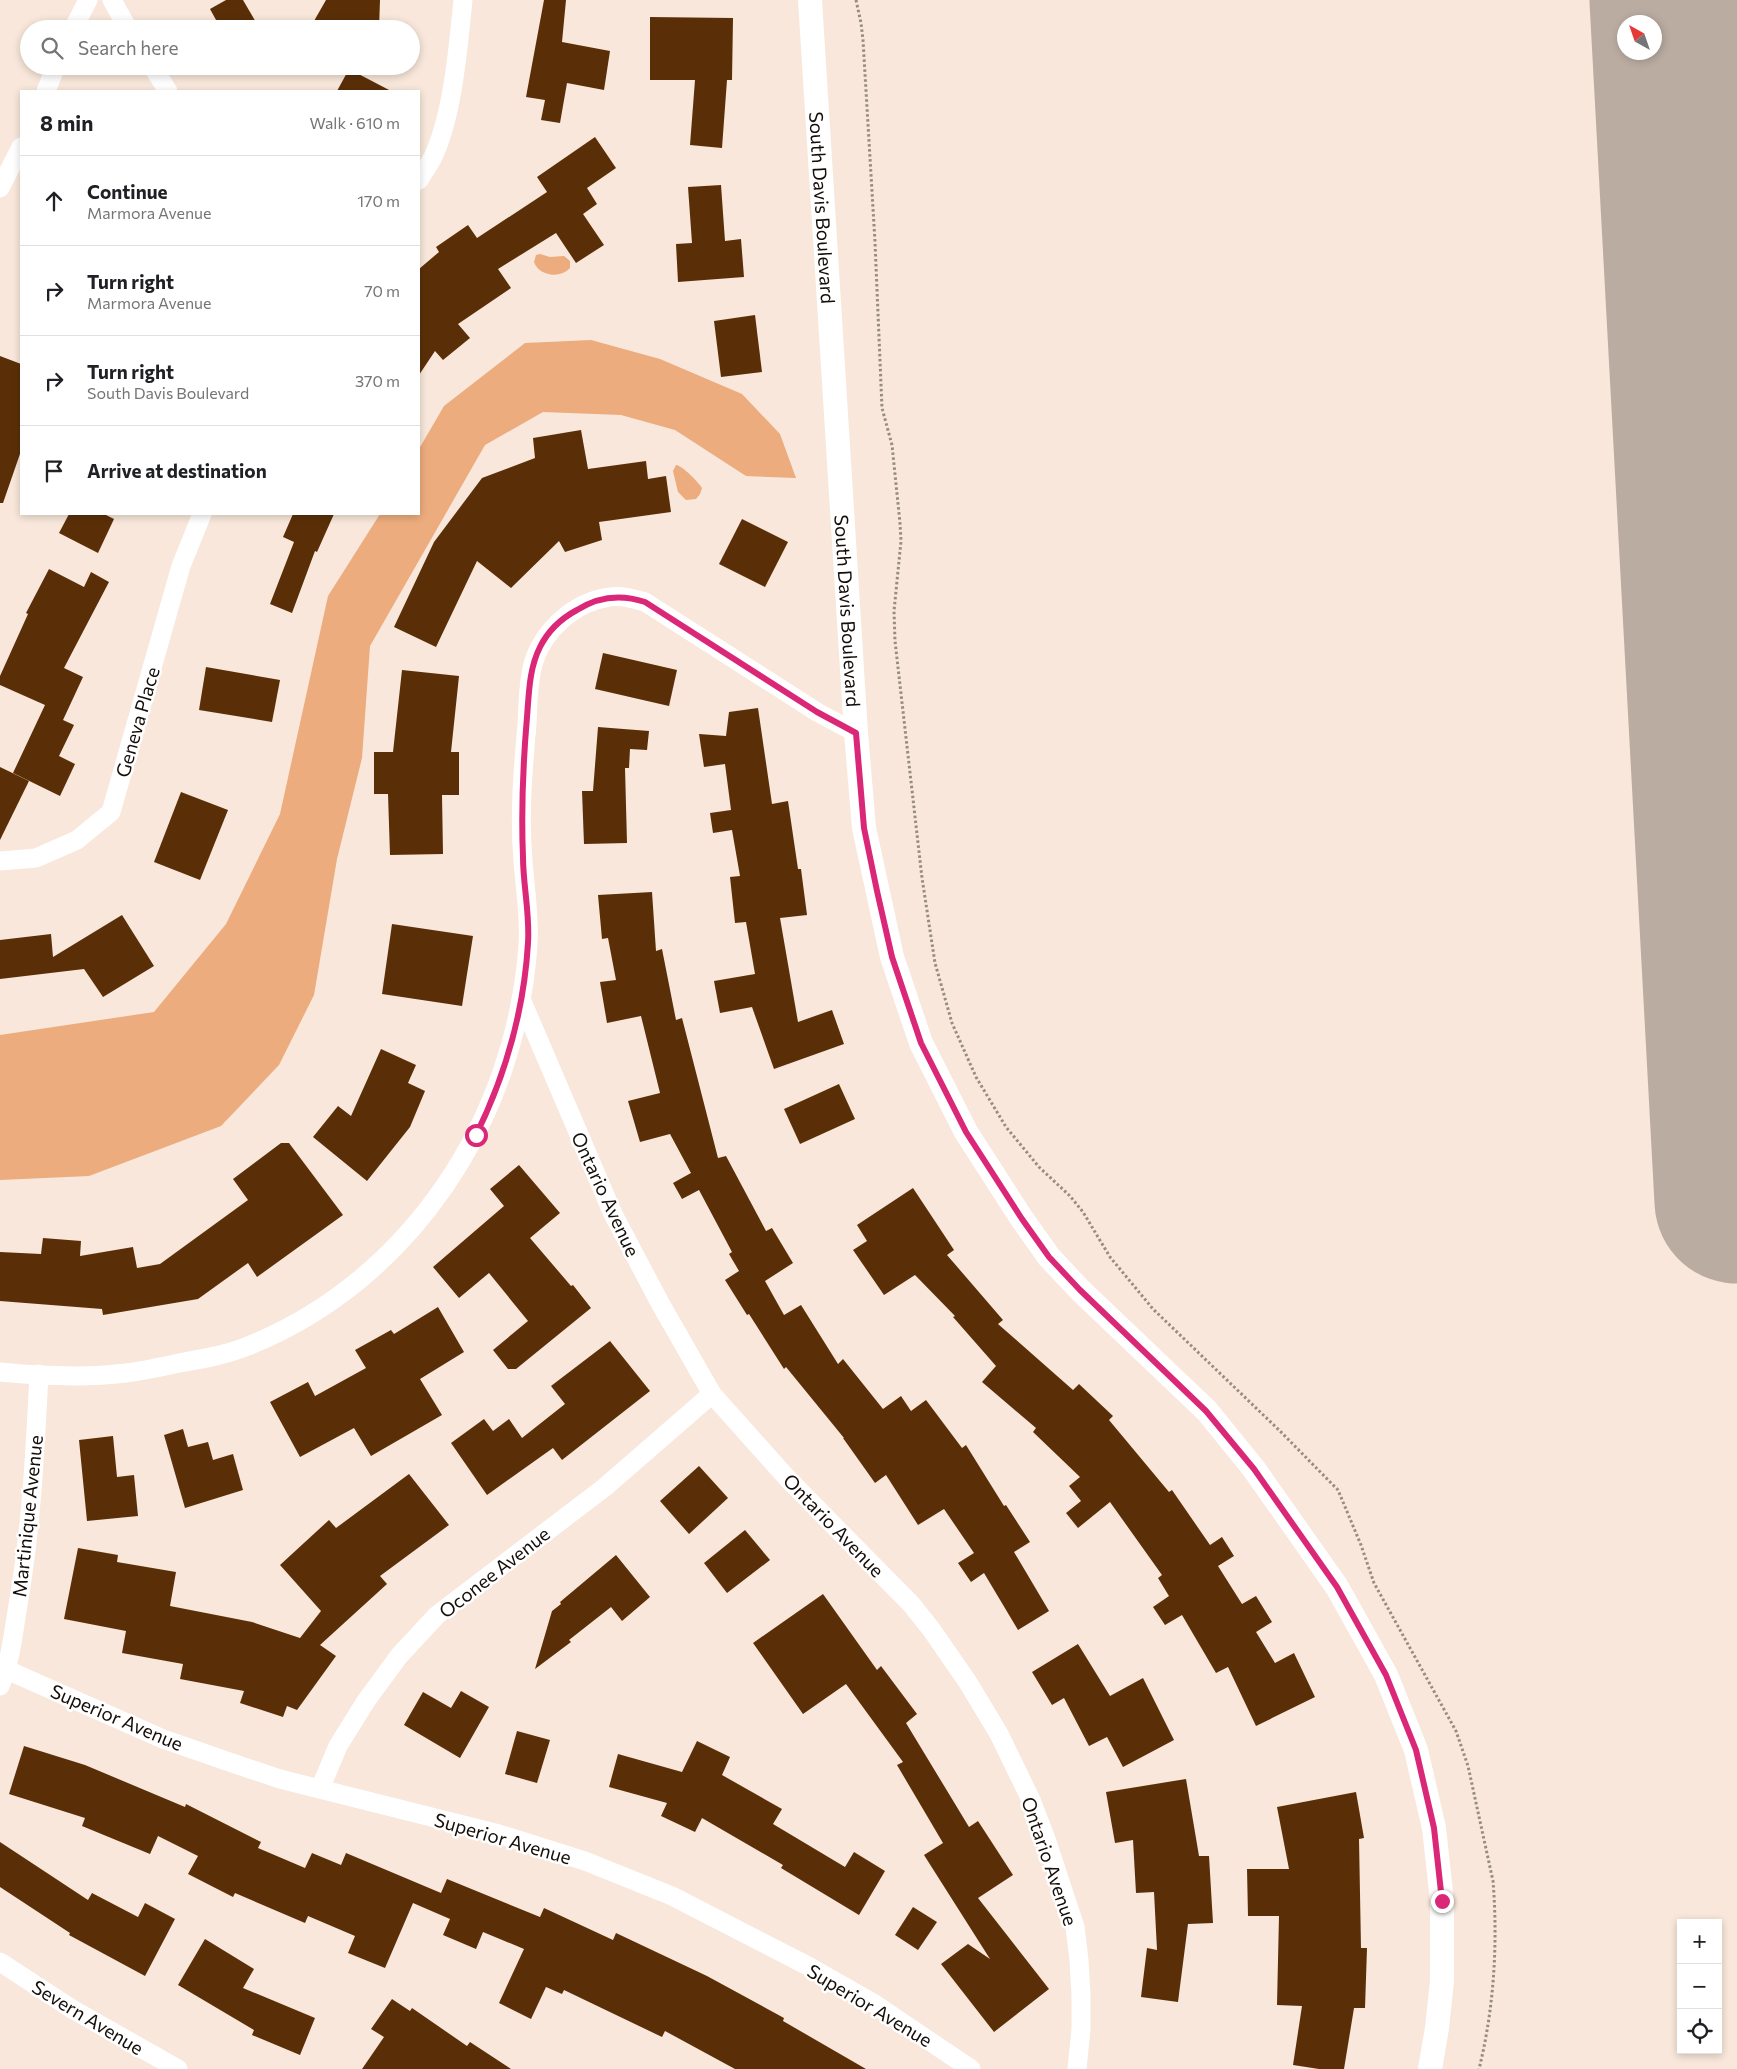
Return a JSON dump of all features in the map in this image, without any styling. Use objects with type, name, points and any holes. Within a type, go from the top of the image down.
[{"type":"street","points":[[78,20],[88,0]]},
{"type":"street","points":[[112,0],[123,20]]},
{"type":"street","points":[[420,178],[433,158],[444,124],[458,54],[463,0]]},
{"type":"street","name":"South Davis Boulevard","points":[[810,0],[856,733],[864,828],[892,957],[921,1043],[966,1132],[1022,1219],[1049,1257],[1080,1290],[1206,1411],[1254,1469],[1337,1587],[1386,1675],[1416,1750],[1434,1828],[1442,1901],[1442,1981],[1430,2069]]},
{"type":"street","points":[[46,90],[52,75]]},
{"type":"street","points":[[158,75],[167,90]]},
{"type":"street","points":[[0,188],[20,150]]},
{"type":"street","name":"Geneva Place","points":[[0,861],[36,858],[77,840],[111,812],[181,566],[202,515]]},
{"type":"street","points":[[0,1372],[98,1375],[127,1373],[220,1356],[274,1335],[334,1298],[361,1277],[414,1228],[452,1175],[476,1135],[492,1101],[505,1066],[521,999],[528,943],[527,892],[523,859],[522,780],[531,676],[540,645],[549,632],[567,615],[588,603],[611,597],[630,598],[645,602],[817,712],[856,733]]},
{"type":"street","name":"Ontario Avenue","points":[[521,999],[613,1214],[660,1304],[712,1394],[787,1478],[911,1604],[967,1681],[999,1734],[1017,1769],[1041,1825],[1062,1882],[1074,1927],[1079,1960],[1081,1996],[1081,2029],[1077,2069]]},
{"type":"street","name":"Martinique Avenue","points":[[3,1678],[20,1595],[30,1521],[39,1374]]},
{"type":"street","name":"Oconee Avenue","points":[[320,1789],[338,1746],[366,1701],[399,1656],[437,1615],[605,1487],[712,1394]]},
{"type":"street","name":"Superior Avenue","points":[[3,1678],[163,1739],[272,1776],[508,1837],[585,1861],[672,1896],[808,1966],[873,2003],[971,2069]]},
{"type":"street","name":"Severn Avenue","points":[[0,1962],[72,2009],[178,2069]]},
{"type":"path","points":[[856,0],[861,23],[867,105],[882,408],[892,446],[900,523],[901,541],[894,611],[895,642],[922,878],[936,963],[952,1023],[976,1077],[1006,1127],[1039,1167],[1070,1196],[1083,1212],[1110,1257],[1153,1309],[1333,1484],[1343,1501],[1374,1583],[1420,1670],[1450,1719],[1468,1766],[1493,1882],[1495,1901],[1494,1966],[1489,2016],[1479,2069]]},
{"type":"shaded area","points":[[540,254],[550,257],[564,256],[570,261],[570,268],[556,275],[545,273],[534,262],[536,255]]},
{"type":"shaded area","points":[[591,340],[660,359],[742,394],[780,434],[796,478],[746,476],[675,430],[621,415],[543,412],[485,445],[370,646],[362,758],[337,859],[314,995],[279,1065],[221,1126],[89,1176],[0,1180],[0,1035],[154,1012],[226,924],[280,814],[328,596],[379,515],[420,515],[420,447],[444,406],[525,343]]},
{"type":"shaded area","points":[[676,465],[694,478],[702,488],[696,499],[686,500],[678,492],[673,471]]},
{"type":"building","points":[[226,0],[243,0],[255,20],[216,20],[210,9]]},
{"type":"building","points":[[326,0],[380,0],[379,20],[315,20]]},
{"type":"building","points":[[544,0],[566,0],[562,42],[610,51],[604,90],[567,83],[560,123],[541,120],[545,100],[526,97]]},
{"type":"building","points":[[650,17],[733,18],[732,80],[727,80],[722,148],[690,145],[695,80],[650,80]]},
{"type":"building","points":[[346,75],[360,75],[389,90],[338,90]]},
{"type":"building","points":[[595,137],[616,168],[587,188],[597,204],[583,214],[604,245],[576,263],[556,233],[498,269],[511,288],[458,324],[470,338],[443,360],[435,351],[420,374],[420,268],[439,252],[436,247],[468,225],[477,238],[547,192],[537,177]]},
{"type":"building","points":[[721,185],[725,241],[741,239],[744,277],[678,282],[676,244],[692,243],[688,187]]},
{"type":"building","points":[[755,315],[762,372],[721,377],[714,321]]},
{"type":"building","points":[[0,356],[20,364],[20,454],[3,503],[0,503]]},
{"type":"building","points":[[581,430],[588,469],[646,461],[648,479],[666,476],[671,512],[599,522],[602,540],[565,552],[559,541],[511,588],[477,561],[436,647],[394,627],[434,542],[482,478],[535,458],[533,438]]},
{"type":"building","points":[[68,515],[106,515],[114,519],[98,553],[59,533]]},
{"type":"building","points":[[293,515],[334,515],[317,552],[315,551],[292,613],[270,604],[294,542],[283,537]]},
{"type":"building","points":[[742,519],[788,542],[765,587],[719,564]]},
{"type":"building","points":[[49,569],[84,587],[91,572],[109,582],[64,668],[83,677],[63,720],[74,725],[59,756],[75,764],[60,796],[13,773],[45,705],[0,685],[0,676],[28,614],[26,613]]},
{"type":"building","points":[[603,653],[677,670],[669,706],[595,689]]},
{"type":"building","points":[[206,667],[280,680],[272,722],[199,710]]},
{"type":"building","points":[[402,670],[459,676],[451,752],[459,752],[459,795],[442,795],[443,854],[390,855],[388,794],[374,794],[374,752],[393,752]]},
{"type":"building","points":[[758,708],[772,804],[788,801],[798,869],[801,869],[807,915],[780,918],[798,1022],[832,1010],[844,1044],[774,1069],[752,1007],[720,1013],[714,981],[755,974],[746,922],[735,923],[730,877],[740,876],[732,830],[713,833],[710,813],[731,810],[725,764],[704,767],[699,734],[726,736],[729,712]]},
{"type":"building","points":[[598,727],[649,731],[647,750],[630,749],[629,768],[625,768],[627,843],[584,844],[582,791],[593,791]]},
{"type":"building","points":[[0,767],[29,781],[0,840]]},
{"type":"building","points":[[181,792],[228,810],[200,880],[154,862]]},
{"type":"building","points":[[652,892],[656,951],[662,949],[676,1020],[682,1018],[718,1158],[726,1156],[766,1231],[772,1228],[793,1263],[765,1281],[784,1315],[801,1305],[838,1364],[843,1359],[883,1409],[901,1396],[911,1411],[926,1400],[962,1448],[966,1445],[1004,1506],[1006,1505],[1030,1542],[1014,1552],[1049,1611],[1018,1630],[984,1573],[971,1582],[958,1563],[974,1553],[944,1509],[918,1525],[886,1475],[875,1483],[844,1438],[786,1367],[784,1369],[725,1280],[739,1271],[729,1254],[732,1252],[699,1190],[682,1199],[673,1183],[691,1173],[670,1134],[640,1142],[628,1101],[660,1093],[641,1016],[607,1023],[600,982],[616,980],[608,938],[602,939],[598,895]]},
{"type":"building","points":[[122,915],[154,966],[103,997],[84,969],[0,979],[0,940],[51,934],[53,957]]},
{"type":"building","points":[[392,924],[473,936],[462,1006],[382,994]]},
{"type":"building","points":[[381,1049],[416,1065],[408,1083],[425,1091],[410,1127],[367,1181],[313,1137],[338,1106],[351,1116]]},
{"type":"building","points":[[839,1084],[855,1119],[800,1144],[784,1109]]},
{"type":"building","points":[[281,1143],[289,1143],[343,1215],[257,1277],[248,1263],[198,1299],[103,1315],[102,1309],[0,1301],[0,1252],[41,1254],[43,1238],[81,1241],[80,1256],[133,1247],[137,1268],[160,1264],[248,1200],[233,1179]]},
{"type":"building","points":[[519,1165],[560,1213],[530,1238],[571,1286],[573,1285],[591,1308],[516,1369],[508,1369],[493,1350],[528,1321],[489,1273],[459,1298],[433,1267],[504,1206],[490,1189]]},
{"type":"building","points":[[913,1188],[954,1250],[947,1255],[1003,1320],[998,1324],[1073,1390],[1079,1384],[1113,1416],[1109,1420],[1169,1492],[1172,1490],[1210,1545],[1222,1537],[1234,1556],[1218,1566],[1242,1604],[1256,1596],[1272,1622],[1256,1632],[1275,1663],[1294,1653],[1315,1697],[1256,1726],[1228,1667],[1216,1673],[1182,1615],[1165,1625],[1153,1607],[1169,1596],[1158,1578],[1162,1575],[1110,1502],[1078,1528],[1066,1513],[1081,1501],[1069,1486],[1080,1477],[1033,1432],[1036,1428],[982,1382],[996,1366],[953,1317],[955,1316],[915,1275],[884,1295],[853,1250],[867,1241],[857,1225]]},
{"type":"building","points":[[438,1307],[464,1352],[420,1379],[442,1415],[371,1456],[354,1428],[300,1457],[270,1402],[308,1382],[315,1396],[366,1368],[355,1350],[391,1330],[394,1334]]},
{"type":"building","points":[[610,1341],[650,1391],[562,1460],[553,1448],[487,1495],[451,1443],[484,1419],[493,1431],[509,1419],[522,1438],[565,1404],[551,1386]]},
{"type":"building","points":[[183,1429],[188,1447],[208,1442],[213,1460],[233,1454],[243,1490],[185,1508],[164,1435]]},
{"type":"building","points":[[113,1436],[117,1477],[134,1475],[138,1516],[87,1521],[79,1440]]},
{"type":"building","points":[[699,1466],[728,1498],[689,1534],[660,1501]]},
{"type":"building","points":[[409,1474],[449,1525],[380,1576],[387,1584],[320,1645],[336,1656],[297,1710],[287,1706],[283,1717],[240,1703],[244,1691],[180,1679],[183,1664],[122,1653],[126,1631],[64,1619],[78,1548],[118,1555],[117,1562],[176,1572],[170,1606],[252,1622],[300,1638],[321,1611],[280,1565],[329,1520],[336,1528]]},
{"type":"building","points":[[745,1530],[770,1560],[727,1593],[704,1563]]},
{"type":"building","points":[[616,1555],[650,1597],[622,1621],[611,1607],[569,1640],[571,1642],[535,1669],[552,1611],[561,1604],[560,1602]]},
{"type":"building","points":[[823,1594],[877,1670],[881,1666],[917,1714],[906,1723],[969,1827],[978,1821],[1013,1875],[978,1898],[1049,1989],[994,2032],[941,1964],[968,1944],[990,1959],[924,1855],[943,1843],[897,1765],[903,1762],[846,1684],[803,1714],[753,1643]]},
{"type":"building","points":[[1078,1644],[1110,1696],[1143,1678],[1174,1740],[1123,1767],[1107,1737],[1089,1746],[1064,1698],[1052,1705],[1032,1672]]},
{"type":"building","points":[[461,1691],[489,1707],[460,1758],[404,1725],[423,1692],[451,1708]]},
{"type":"building","points":[[517,1731],[550,1740],[537,1783],[505,1774]]},
{"type":"building","points":[[697,1741],[730,1757],[722,1775],[782,1809],[773,1824],[845,1867],[854,1852],[885,1871],[859,1915],[781,1868],[783,1865],[702,1818],[695,1832],[661,1816],[667,1803],[609,1787],[618,1754],[682,1772]]},
{"type":"building","points":[[24,1746],[85,1765],[185,1807],[186,1804],[261,1842],[258,1848],[305,1868],[312,1853],[341,1865],[346,1853],[441,1893],[447,1879],[540,1917],[544,1908],[613,1940],[616,1933],[707,1976],[784,2018],[783,2021],[866,2069],[735,2069],[665,2031],[662,2037],[564,1990],[562,1994],[546,1987],[531,2019],[499,2003],[524,1949],[483,1932],[476,1949],[443,1935],[450,1919],[413,1903],[385,1968],[348,1953],[355,1936],[308,1916],[305,1923],[235,1893],[233,1897],[188,1874],[198,1856],[158,1836],[150,1854],[82,1826],[85,1818],[9,1794]]},
{"type":"building","points":[[1186,1779],[1199,1856],[1209,1856],[1213,1923],[1188,1924],[1178,2002],[1141,1997],[1147,1948],[1157,1950],[1154,1892],[1136,1893],[1133,1840],[1115,1843],[1106,1792]]},
{"type":"building","points":[[1356,1792],[1364,1838],[1359,1839],[1361,1948],[1367,1948],[1365,2008],[1354,2008],[1344,2069],[1319,2069],[1293,2065],[1302,2006],[1277,2005],[1279,1916],[1248,1916],[1247,1869],[1289,1869],[1277,1807]]},
{"type":"building","points":[[0,1842],[88,1900],[92,1893],[138,1917],[145,1903],[175,1919],[145,1976],[69,1935],[70,1933],[0,1887]]},
{"type":"building","points":[[913,1907],[937,1922],[918,1950],[895,1935]]},
{"type":"building","points":[[205,1939],[254,1969],[243,1988],[315,2018],[300,2055],[252,2035],[254,2030],[178,1985]]},
{"type":"building","points":[[392,1999],[410,2011],[412,2008],[467,2046],[470,2042],[511,2069],[362,2069],[384,2037],[371,2029]]},
{"type":"taxiway","points":[[1721,928],[1737,982]]},
{"type":"taxiway","points":[[1734,1146],[1737,1134]]},
{"type":"runway","points":[[1672,0],[1737,1201]]},
{"type":"route","points":[[476,1135],[492,1101],[505,1066],[521,999],[528,943],[527,892],[523,859],[522,780],[531,676],[534,662],[540,645],[549,632],[567,615],[588,603],[611,597],[630,598],[645,602],[817,712],[856,733],[864,828],[877,891],[892,957],[921,1043],[966,1132],[1049,1257],[1080,1290],[1206,1411],[1254,1469],[1337,1587],[1386,1675],[1416,1750],[1434,1828],[1442,1901]]}]
